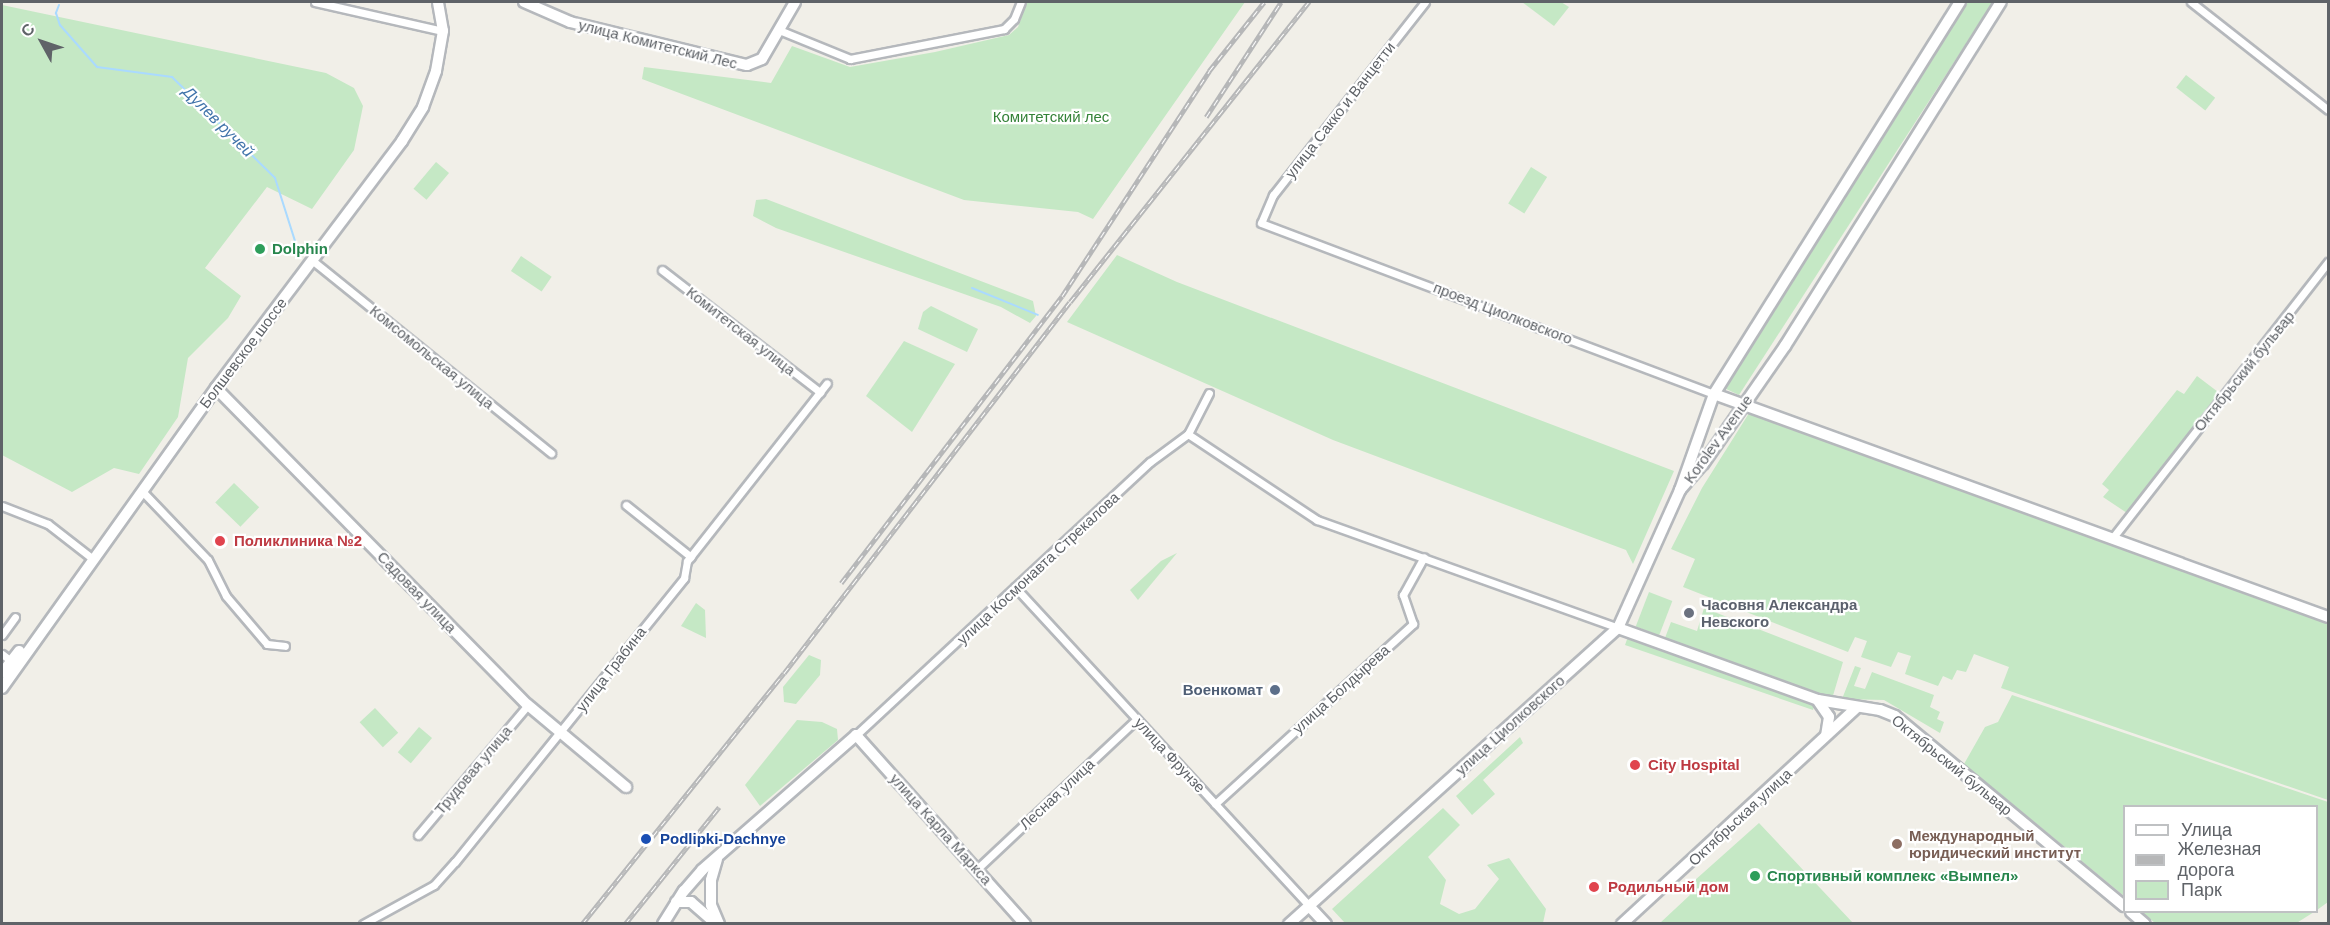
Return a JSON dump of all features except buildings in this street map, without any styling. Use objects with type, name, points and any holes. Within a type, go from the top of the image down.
[{"type":"street","points":[[315,2],[443,31]]},
{"type":"street","name":"Болшевское шоссе","points":[[2,688],[53,613],[216,388],[313,261],[423,107],[436,71],[443,31],[438,2]]},
{"type":"street","name":"улица Комитетский Лес","points":[[524,2],[570,22],[747,65],[762,59],[795,2]]},
{"type":"street","points":[[779,30],[850,59],[1004,29],[1014,19],[1021,2]]},
{"type":"street","name":"улица Сакко и Ванцетти","points":[[1261,223],[1273,195],[1425,2]]},
{"type":"street","name":"Korolev Avenue","points":[[1679,492],[1714,394],[1960,2]]},
{"type":"street","name":"Korolev Avenue","points":[[1679,492],[1791,337],[2001,2]]},
{"type":"street","points":[[2191,2],[2328,110]]},
{"type":"street","name":"проезд Циолковского","points":[[1261,223],[1714,394],[1745,403]]},
{"type":"street","name":"Комсомольская улица","points":[[313,261],[551,453]]},
{"type":"street","name":"Октябрьский бульвар","points":[[2114,536],[2328,262]]},
{"type":"street","name":"Комитетская улица","points":[[662,270],[820,392]]},
{"type":"street","name":"улица Грабина","points":[[363,924],[434,885],[560,734],[684,578],[691,557],[827,383]]},
{"type":"street","name":"Садовая улица","points":[[216,388],[528,705],[626,787]]},
{"type":"street","name":"улица Космонавта Стрекалова","points":[[856,735],[1150,462],[1188,434],[1209,393]]},
{"type":"street","points":[[1745,403],[2114,536],[2328,617]]},
{"type":"street","points":[[1699,432],[1713,440],[1721,435]]},
{"type":"street","points":[[1188,434],[1307,515],[1618,628]]},
{"type":"street","points":[[142,491],[208,560],[226,596],[267,644],[285,646]]},
{"type":"street","name":"улица Циолковского","points":[[1289,924],[1618,628],[1679,492]]},
{"type":"street","points":[[626,505],[691,557]]},
{"type":"street","points":[[2,506],[48,524],[93,559]]},
{"type":"street","name":"улица Болдырева","points":[[1215,804],[1413,624],[1403,595],[1424,557]]},
{"type":"street","name":"улица Фрунзе","points":[[1015,587],[1326,924]]},
{"type":"street","points":[[2,673],[53,613]]},
{"type":"street","points":[[2,635],[15,617]]},
{"type":"street","name":"Октябрьский бульвар","points":[[1618,628],[1818,700],[1856,708],[1880,710],[1895,716],[2123,905]]},
{"type":"street","points":[[2,654],[11,661]]},
{"type":"street","points":[[1818,700],[1827,711],[1830,723],[1823,740]]},
{"type":"street","name":"Трудовая улица","points":[[418,835],[528,705]]},
{"type":"street","name":"Октябрьская улица","points":[[1622,924],[1856,708]]},
{"type":"street","name":"Лесная улица","points":[[977,869],[1137,719]]},
{"type":"street","points":[[663,924],[676,902],[702,870],[856,735]]},
{"type":"street","name":"улица Карла Маркса","points":[[856,735],[1026,924]]},
{"type":"street","points":[[717,859],[711,880],[711,905],[717,924]]},
{"type":"street","points":[[702,870],[711,880]]},
{"type":"street","points":[[676,902],[691,902],[717,924]]},
{"type":"street","points":[[2132,913],[2145,924]]},
{"type":"green space","name":"Комитетский лес","points":[[1027,2],[1245,2],[1093,219],[1078,212],[964,200],[642,79],[644,67],[771,83],[792,46],[850,67],[935,52],[1009,35],[1018,27]]},
{"type":"green space","points":[[1522,2],[1561,2],[1569,7],[1554,26]]},
{"type":"green space","points":[[1968,2],[1993,2],[1739,395],[1724,388]]},
{"type":"green space","points":[[2,5],[326,73],[354,88],[363,106],[354,150],[312,209],[267,187],[205,268],[241,296],[228,318],[188,358],[178,417],[139,474],[114,468],[72,492],[2,455]]},
{"type":"green space","points":[[2186,75],[2215,98],[2205,110],[2176,88]]},
{"type":"green space","points":[[436,162],[449,173],[427,200],[414,189]]},
{"type":"green space","points":[[1531,167],[1547,177],[1524,214],[1508,203]]},
{"type":"green space","points":[[766,199],[1033,301],[1036,316],[1030,323],[1001,307],[776,228],[753,216],[756,200]]},
{"type":"green space","points":[[1117,255],[1177,282],[1674,471],[1633,564],[1626,550],[1333,440],[1067,322]]},
{"type":"green space","points":[[521,256],[552,277],[542,292],[511,271]]},
{"type":"green space","points":[[931,306],[978,329],[967,352],[918,329],[923,312]]},
{"type":"green space","points":[[904,341],[955,364],[912,432],[866,396]]},
{"type":"green space","points":[[2197,376],[2222,395],[2127,513],[2103,497],[2109,490],[2102,484],[2177,390],[2184,394]]},
{"type":"green space","points":[[1751,410],[2328,622],[2328,800],[2001,688],[2009,667],[1974,654],[1966,672],[1957,670],[1952,680],[1943,676],[1938,686],[1905,674],[1911,656],[1898,652],[1891,667],[1861,657],[1867,641],[1855,637],[1848,652],[1683,587],[1695,559],[1671,549],[1702,488]]},
{"type":"green space","points":[[234,483],[259,507],[240,527],[215,502]]},
{"type":"green space","points":[[1177,553],[1138,600],[1130,590],[1161,561]]},
{"type":"green space","points":[[1649,592],[1672,601],[1659,636],[1636,627]]},
{"type":"green space","points":[[696,603],[705,610],[706,638],[681,626]]},
{"type":"green space","points":[[1704,608],[1843,662],[1832,699],[1665,638],[1671,622],[1697,631]]},
{"type":"green space","points":[[1629,634],[1815,702],[1813,710],[1625,645]]},
{"type":"green space","points":[[809,655],[821,660],[820,675],[796,704],[784,702],[783,687]]},
{"type":"green space","points":[[1855,666],[1861,668],[1854,686],[1865,689],[1872,672],[1934,695],[1930,707],[1940,712],[1937,719],[1944,722],[1940,733],[1884,700],[1842,699]]},
{"type":"green space","points":[[2012,695],[2328,802],[2328,902],[2318,909],[2318,805],[2123,805],[2123,895],[1964,764],[1985,727],[1998,722]]},
{"type":"green space","points":[[375,708],[398,733],[383,747],[360,722]]},
{"type":"green space","points":[[797,720],[822,722],[837,729],[838,740],[760,806],[745,785]]},
{"type":"green space","points":[[419,727],[432,738],[411,763],[398,752]]},
{"type":"green space","points":[[1520,737],[1523,743],[1483,780],[1495,794],[1472,815],[1456,796]]},
{"type":"green space","points":[[1443,808],[1460,825],[1428,857],[1446,880],[1440,904],[1459,914],[1475,909],[1499,879],[1487,865],[1509,858],[1546,909],[1543,923],[1345,923],[1332,909]]},
{"type":"green space","name":"Спортивный комплекс «Вымпел»","points":[[1759,823],[1853,923],[1660,923],[1690,895],[1685,889]]},
{"type":"green space","points":[[2143,913],[2312,913],[2295,924],[2155,923]]},
{"type":"waterway","name":"Дулев ручей","points":[[59,5],[56,13],[60,25],[97,67],[172,77],[275,178],[295,241]]},
{"type":"waterway","points":[[972,288],[1038,315]]},
{"type":"railway","points":[[841,583],[1062,296],[1209,71],[1264,2]]},
{"type":"railway","points":[[1206,117],[1281,2]]},
{"type":"railway","points":[[582,924],[784,673],[1070,302],[1309,2]]},
{"type":"railway","points":[[625,924],[719,807]]},
{"type":"place","name":"Dolphin","points":[[260,249]]},
{"type":"place","name":"Поликлиника №2","points":[[220,541]]},
{"type":"place","name":"Часовня Александра Невского","points":[[1689,613]]},
{"type":"place","name":"Военкомат","points":[[1275,690]]},
{"type":"place","name":"City Hospital","points":[[1635,765]]},
{"type":"place","name":"Podlipki-Dachnye","points":[[646,839]]},
{"type":"place","name":"Международный юридический институт","points":[[1897,844]]},
{"type":"place","name":"Спортивный комплекс «Вымпел»","points":[[1755,876]]},
{"type":"place","name":"Родильный дом","points":[[1594,887]]}]
